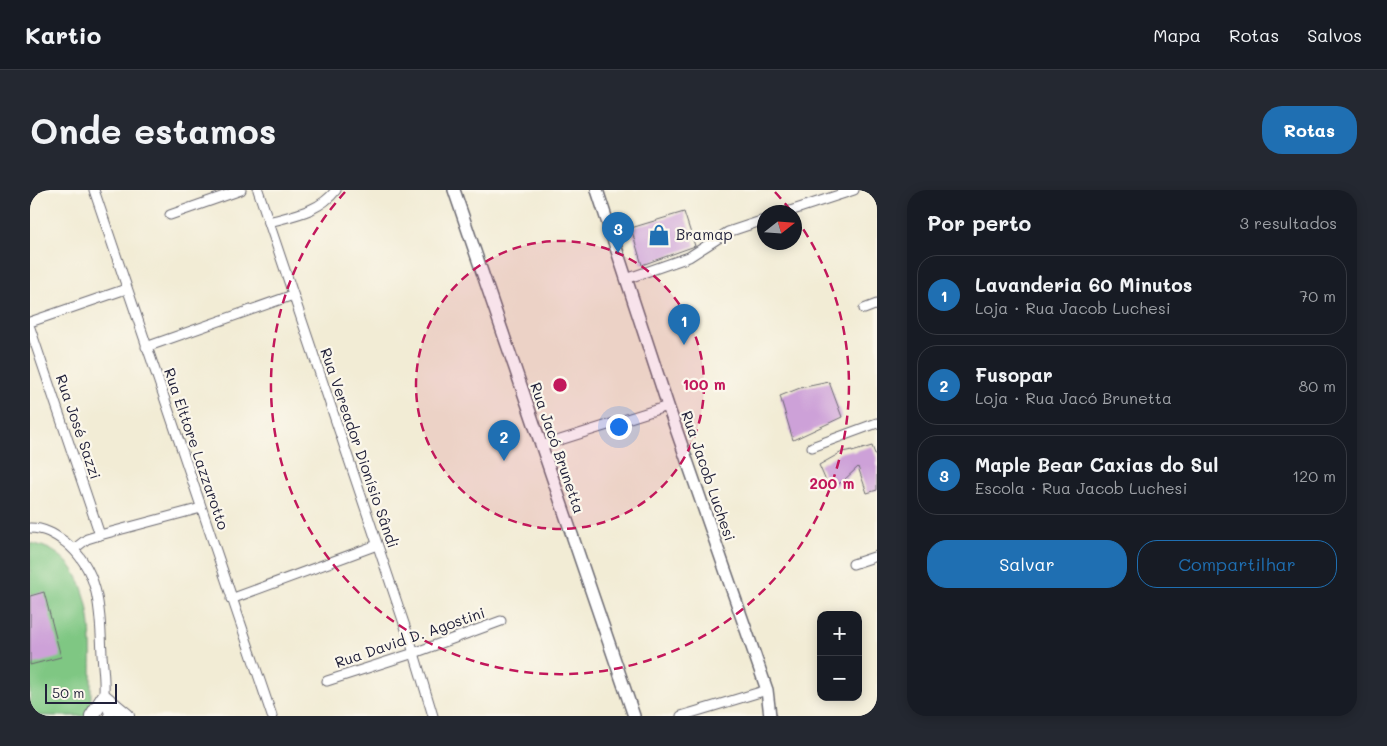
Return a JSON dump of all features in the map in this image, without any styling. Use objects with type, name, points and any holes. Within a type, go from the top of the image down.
[{"type":"main road","points":[[92,716],[104,697],[127,716]]},
{"type":"street","name":"Rua Elttore Lazzarotto","points":[[94,190],[272,716]]},
{"type":"street","points":[[170,215],[241,190]]},
{"type":"street","name":"Rua Vereador Dionísio Sândi","points":[[258,190],[414,653],[433,716]]},
{"type":"street","points":[[269,222],[317,208],[327,202],[336,190]]},
{"type":"street","name":"Rua Jacó Brunetta","points":[[454,190],[634,716]]},
{"type":"street","name":"Rua Jacob Luchesi","points":[[597,190],[668,406],[766,690],[770,716]]},
{"type":"street","points":[[802,207],[854,190]]},
{"type":"street","points":[[626,279],[689,257],[728,232],[757,222]]},
{"type":"street","points":[[30,322],[126,289]]},
{"type":"street","points":[[146,347],[293,295]]},
{"type":"street","points":[[864,309],[877,304]]},
{"type":"street","name":"Rua José Sazzi","points":[[30,328],[100,535]]},
{"type":"street","points":[[541,446],[668,406]]},
{"type":"street","points":[[812,447],[877,422]]},
{"type":"street","points":[[74,549],[87,540],[100,535],[201,508]]},
{"type":"street","points":[[30,528],[44,529],[74,549],[87,566],[95,582],[100,603],[104,697],[100,716]]},
{"type":"street","points":[[231,599],[377,545]]},
{"type":"street","points":[[853,564],[877,556]]},
{"type":"street","name":"Rua David D. Agostini","points":[[327,681],[414,653],[501,621]]},
{"type":"street","points":[[681,716],[766,690]]},
{"type":"street","points":[[104,697],[110,716]]},
{"type":"green space","points":[[30,543],[54,551],[70,566],[81,585],[88,608],[91,632],[91,704],[85,716],[30,716]]},
{"type":"building","points":[[684,212],[695,246],[642,265],[631,228]]},
{"type":"building","points":[[829,382],[842,417],[793,440],[780,396],[800,388]]},
{"type":"building","points":[[872,446],[877,459],[877,490],[867,493],[858,467],[842,482],[829,488],[819,465],[842,452],[852,450],[852,452]]},
{"type":"building","points":[[44,592],[61,657],[30,665],[30,596]]},
{"type":"place","name":"Bramap","points":[[659,235]]},
{"type":"place","name":"Maple Bear Caxias do Sul","points":[[618,253]]},
{"type":"place","name":"Lavanderia 60 Minutos","points":[[684,345]]},
{"type":"place","name":"Fusopar","points":[[504,461]]}]
